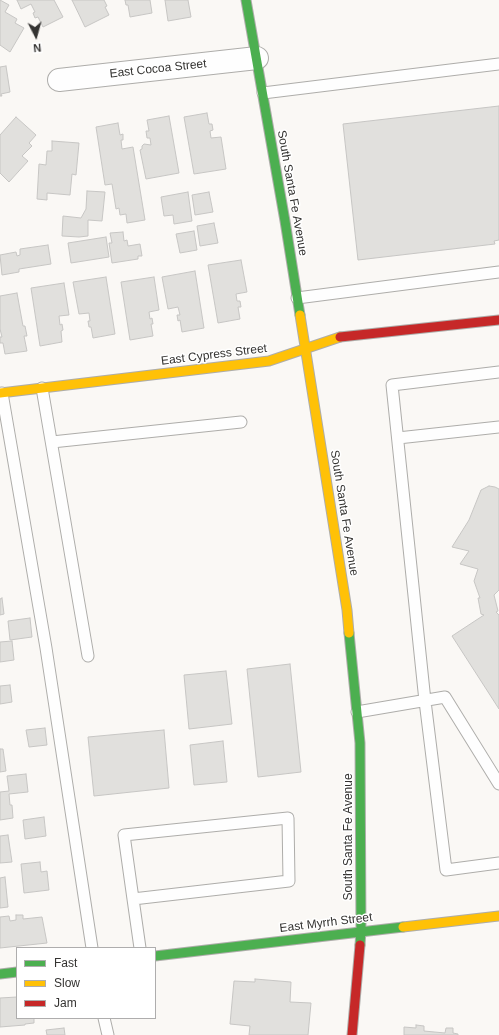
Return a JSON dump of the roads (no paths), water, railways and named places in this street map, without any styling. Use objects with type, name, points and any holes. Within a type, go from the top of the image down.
[{"type":"main road","name":"South Santa Fe Avenue","points":[[246,0],[306,348],[347,610],[360,743],[361,931],[352,1035]]},
{"type":"main road","name":"East Cypress Street","points":[[1,393],[269,362],[338,336],[499,320]]},
{"type":"main road","name":"East Myrrh Street","points":[[156,956],[499,916]]},
{"type":"main road","points":[[0,974],[16,972]]},
{"type":"street","name":"East Cocoa Street","points":[[59,80],[257,58]]},
{"type":"lane","points":[[263,93],[499,64]]},
{"type":"lane","points":[[297,298],[499,272]]},
{"type":"lane","points":[[499,372],[392,385],[425,701],[446,870],[499,863]]},
{"type":"lane","points":[[42,388],[88,656]]},
{"type":"lane","points":[[1,393],[46,648],[92,947]]},
{"type":"lane","points":[[52,442],[241,422]]},
{"type":"lane","points":[[398,438],[499,427]]},
{"type":"lane","points":[[357,712],[445,697],[499,784]]},
{"type":"lane","points":[[133,899],[288,882],[288,818],[124,834],[133,899],[140,947]]},
{"type":"lane","points":[[104,1019],[108,1035]]}]
